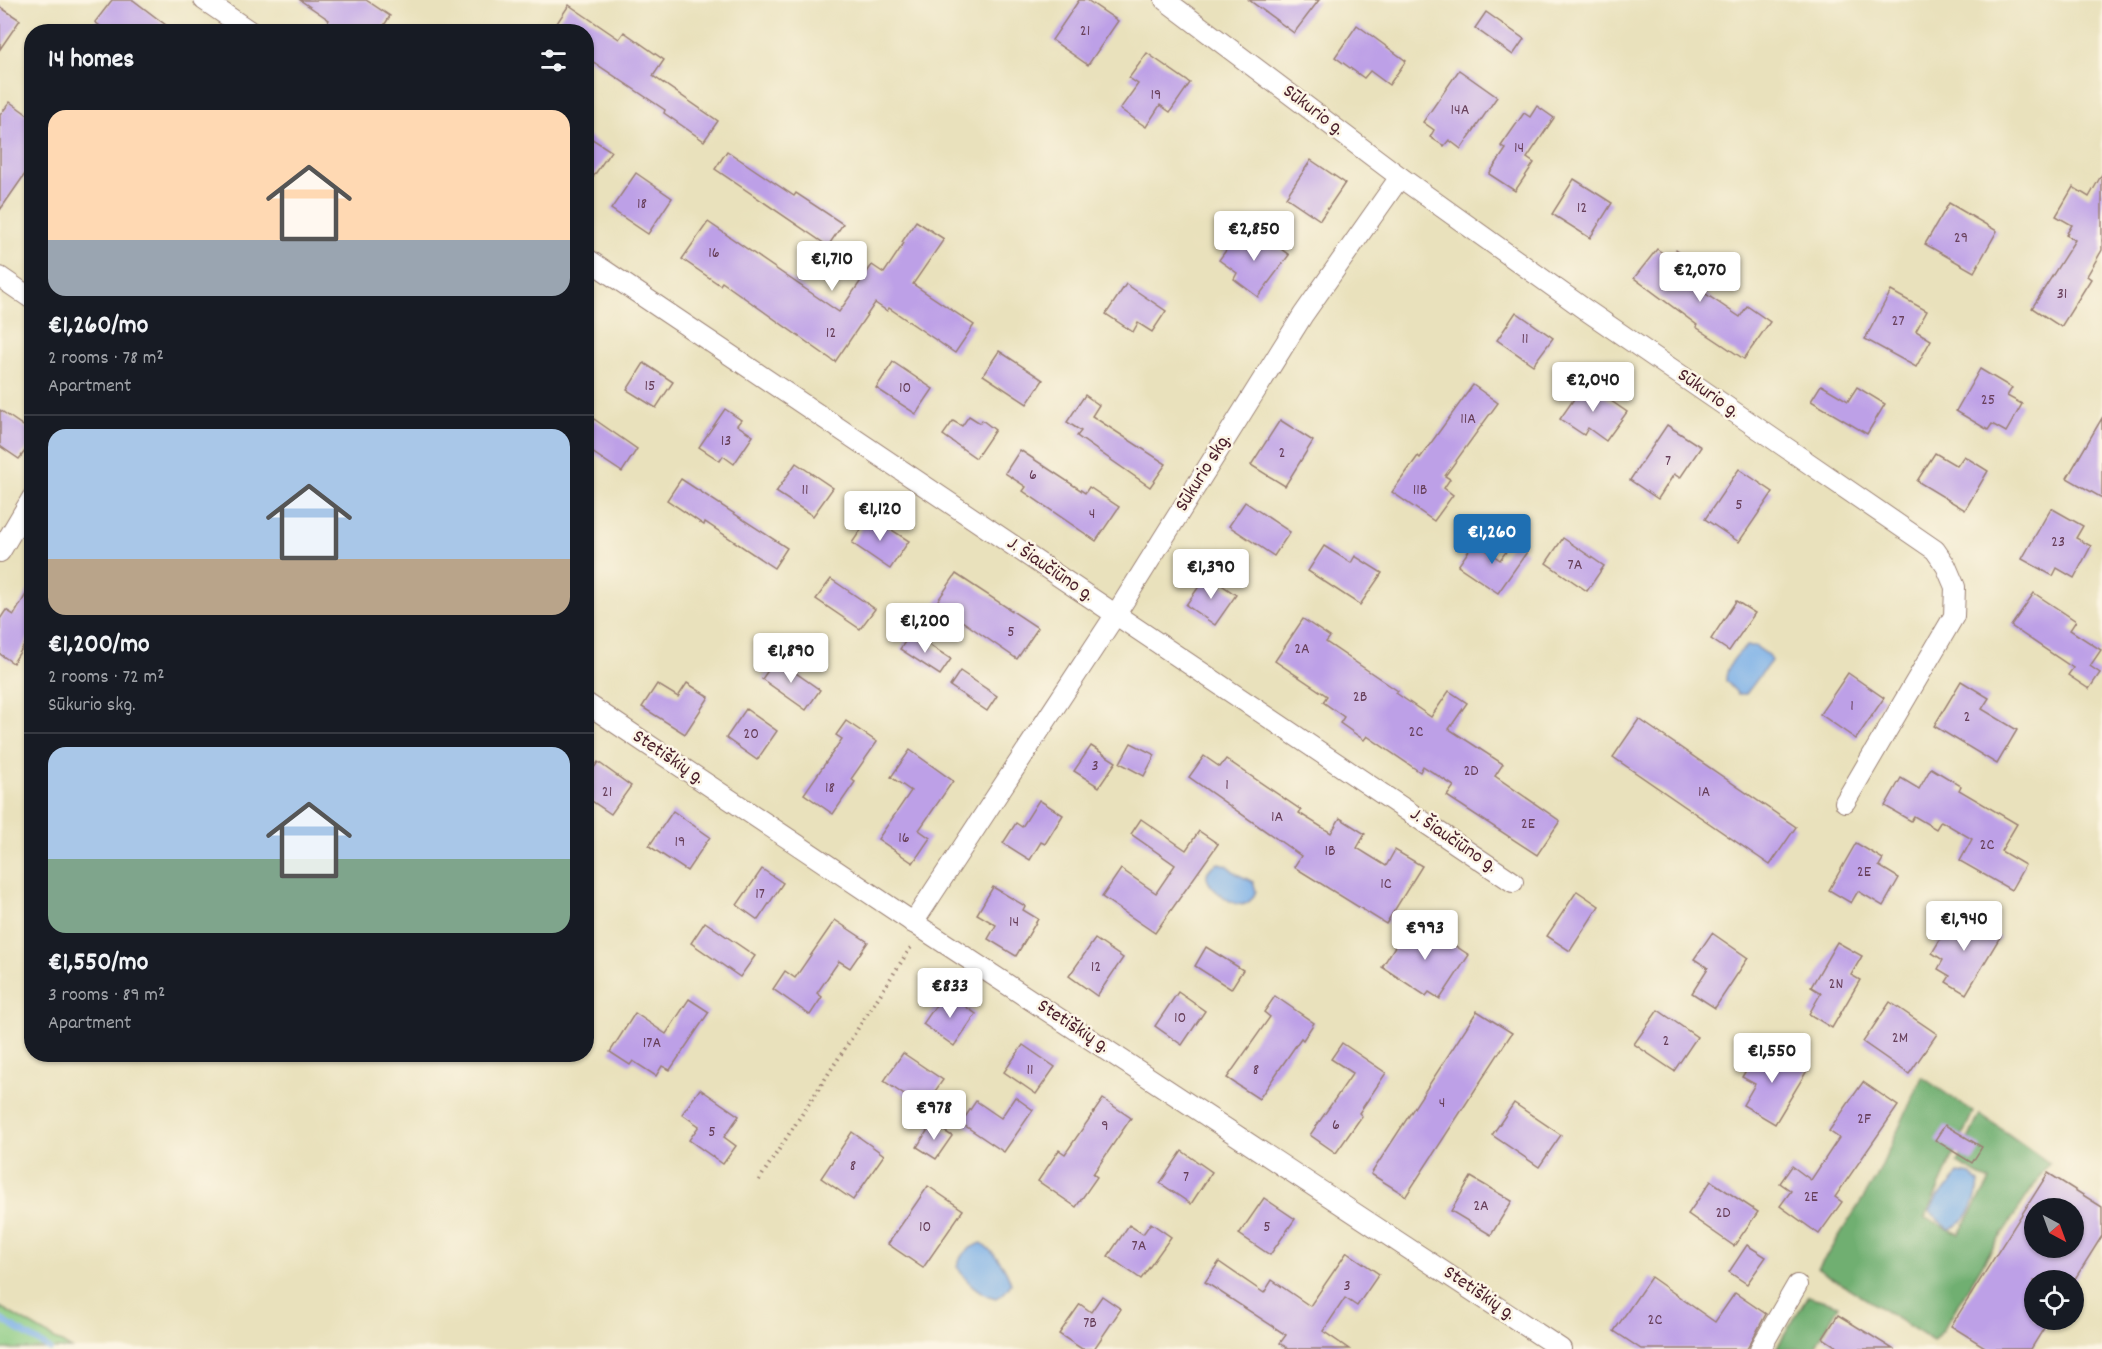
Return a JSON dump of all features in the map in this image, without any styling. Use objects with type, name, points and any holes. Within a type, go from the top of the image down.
[{"type":"street","points":[[204,0],[238,24]]},
{"type":"street","name":"Sūkurio g.","points":[[1165,0],[1400,177],[1583,308],[1935,550],[1946,566],[1955,587],[1954,616],[1845,802]]},
{"type":"street","name":"Sūkurio skg.","points":[[918,926],[1303,315],[1400,177]]},
{"type":"street","name":"J. Šiaučiūno g.","points":[[594,263],[1513,882]]},
{"type":"street","points":[[0,277],[24,294]]},
{"type":"street","points":[[0,552],[24,512]]},
{"type":"street","name":"Stetiškių g.","points":[[594,708],[918,926],[1561,1349]]},
{"type":"street","points":[[1760,1349],[1797,1285]]},
{"type":"path","points":[[759,1180],[918,926]]},
{"type":"green space","points":[[1922,1077],[1973,1112],[1925,1218],[1959,1234],[1990,1181],[1957,1163],[1980,1114],[2049,1163],[2024,1198],[1943,1329],[1933,1341],[1818,1269],[1876,1178]]},
{"type":"green space","points":[[1808,1296],[1839,1305],[1814,1349],[1776,1349]]},
{"type":"green space","points":[[0,1307],[72,1349],[0,1349]]},
{"type":"water","points":[[1747,646],[1755,646],[1768,655],[1771,661],[1746,694],[1738,694],[1726,681],[1726,676],[1732,662]]},
{"type":"water","points":[[1219,863],[1253,882],[1256,891],[1249,902],[1236,904],[1212,887],[1207,874]]},
{"type":"water","points":[[1958,1173],[1971,1175],[1979,1182],[1971,1210],[1962,1221],[1950,1229],[1930,1211],[1937,1197],[1952,1183]]},
{"type":"water","points":[[982,1243],[1000,1261],[1011,1284],[996,1298],[973,1286],[957,1266],[966,1251]]},
{"type":"building","points":[[112,0],[133,0],[164,24],[98,24],[95,22]]},
{"type":"building","points":[[300,0],[366,0],[390,16],[385,24],[328,24],[329,20]]},
{"type":"building","points":[[1079,0],[1087,0],[1118,21],[1088,65],[1052,40]]},
{"type":"building","points":[[1249,0],[1319,0],[1294,33]]},
{"type":"building","points":[[569,5],[619,39],[624,32],[664,60],[653,76],[718,121],[704,141],[664,113],[665,110],[594,62],[594,24],[556,24]]},
{"type":"building","points":[[0,7],[20,20],[0,49]]},
{"type":"building","points":[[1486,12],[1524,39],[1513,55],[1475,28]]},
{"type":"building","points":[[1357,25],[1406,61],[1389,85],[1370,71],[1364,78],[1335,57]]},
{"type":"building","points":[[1147,53],[1190,83],[1170,112],[1160,105],[1146,127],[1120,109],[1138,84],[1129,78]]},
{"type":"building","points":[[1459,70],[1497,97],[1461,149],[1449,140],[1444,146],[1430,137],[1434,130],[1423,122]]},
{"type":"building","points":[[10,102],[24,112],[24,176],[0,210],[0,115]]},
{"type":"building","points":[[1537,106],[1554,118],[1527,158],[1534,163],[1515,191],[1489,174],[1506,149],[1501,146],[1524,113],[1530,117]]},
{"type":"building","points":[[594,140],[611,151],[594,175]]},
{"type":"building","points":[[727,151],[794,196],[796,193],[843,224],[828,246],[715,169]]},
{"type":"building","points":[[1311,160],[1345,183],[1320,220],[1286,197]]},
{"type":"building","points":[[636,173],[672,198],[648,234],[611,209]]},
{"type":"building","points":[[2102,174],[2102,250],[2087,276],[2091,279],[2061,327],[2032,308],[2075,240],[2066,235],[2072,225],[2056,216],[2073,187],[2089,197]]},
{"type":"building","points":[[1574,179],[1612,203],[1590,238],[1552,214]]},
{"type":"building","points":[[1949,203],[1997,231],[1974,272],[1925,244]]},
{"type":"building","points":[[916,221],[944,239],[913,284],[974,325],[955,353],[889,308],[887,311],[875,303],[835,362],[722,282],[720,285],[682,259],[708,222],[839,312],[872,265],[884,273]]},
{"type":"building","points":[[1240,231],[1257,243],[1262,235],[1289,255],[1258,297],[1234,279],[1237,273],[1219,260]]},
{"type":"building","points":[[1657,249],[1670,258],[1676,250],[1702,269],[1691,284],[1740,317],[1747,306],[1770,322],[1744,359],[1696,327],[1697,325],[1634,278]]},
{"type":"building","points":[[1126,284],[1166,311],[1152,332],[1138,323],[1133,332],[1106,314]]},
{"type":"building","points":[[1891,291],[1927,311],[1916,331],[1931,340],[1916,367],[1865,339]]},
{"type":"building","points":[[1516,312],[1553,338],[1533,365],[1497,340]]},
{"type":"building","points":[[999,351],[1043,380],[1027,404],[983,375]]},
{"type":"building","points":[[893,362],[933,389],[916,414],[876,388]]},
{"type":"building","points":[[644,363],[673,382],[656,408],[627,390]]},
{"type":"building","points":[[1980,369],[2012,388],[2007,396],[2022,404],[2006,432],[1992,424],[1988,430],[1956,411]]},
{"type":"building","points":[[1585,383],[1627,412],[1606,441],[1588,428],[1584,435],[1560,419]]},
{"type":"building","points":[[1473,385],[1498,403],[1445,476],[1450,479],[1444,488],[1453,495],[1434,521],[1392,492],[1418,456],[1420,458]]},
{"type":"building","points":[[1821,385],[1848,401],[1857,387],[1885,404],[1867,434],[1811,401]]},
{"type":"building","points":[[1085,395],[1099,405],[1092,416],[1166,464],[1150,487],[1077,436],[1081,431],[1067,422]]},
{"type":"building","points":[[725,409],[741,420],[737,425],[753,436],[734,464],[723,456],[720,461],[699,447]]},
{"type":"building","points":[[0,410],[24,426],[24,452],[19,459],[0,446]]},
{"type":"building","points":[[969,416],[980,423],[982,420],[995,430],[976,458],[943,435],[953,421],[962,426]]},
{"type":"building","points":[[2102,418],[2102,498],[2067,478]]},
{"type":"building","points":[[594,419],[637,449],[622,472],[594,453]]},
{"type":"building","points":[[1280,420],[1313,441],[1285,486],[1251,465]]},
{"type":"building","points":[[1667,425],[1701,447],[1680,478],[1674,474],[1658,499],[1630,480]]},
{"type":"building","points":[[1020,450],[1085,493],[1089,487],[1119,507],[1096,541],[1023,491],[1026,487],[1005,473]]},
{"type":"building","points":[[1935,453],[1957,466],[1964,456],[1988,471],[1965,510],[1917,481]]},
{"type":"building","points":[[796,463],[833,488],[813,516],[776,492]]},
{"type":"building","points":[[1739,469],[1773,492],[1739,542],[1705,519]]},
{"type":"building","points":[[681,479],[787,548],[774,568],[705,522],[704,525],[667,500]]},
{"type":"building","points":[[1245,502],[1290,532],[1274,556],[1229,526]]},
{"type":"building","points":[[2051,508],[2083,526],[2076,538],[2091,546],[2074,578],[2057,568],[2053,576],[2022,559]]},
{"type":"building","points":[[870,516],[909,541],[890,569],[852,543]]},
{"type":"building","points":[[1563,538],[1604,566],[1587,591],[1546,563]]},
{"type":"building","points":[[1475,542],[1500,560],[1513,542],[1527,552],[1498,593],[1458,566]]},
{"type":"building","points":[[1324,546],[1351,563],[1355,556],[1382,573],[1360,605],[1308,571]]},
{"type":"building","points":[[956,574],[1038,628],[1017,659],[959,619],[957,622],[934,606]]},
{"type":"building","points":[[1207,575],[1236,595],[1215,625],[1186,605]]},
{"type":"building","points":[[831,579],[875,609],[860,629],[816,599]]},
{"type":"building","points":[[2034,593],[2076,621],[2070,630],[2101,650],[2090,666],[2100,673],[2089,689],[2068,675],[2073,668],[2011,626]]},
{"type":"building","points":[[24,598],[24,646],[13,663],[0,654],[0,619],[6,610],[14,615]]},
{"type":"building","points":[[1736,601],[1755,613],[1729,651],[1711,639]]},
{"type":"building","points":[[1303,619],[1330,637],[1326,642],[1398,691],[1396,693],[1431,717],[1449,691],[1467,703],[1449,729],[1503,764],[1495,776],[1560,821],[1537,855],[1447,796],[1454,786],[1423,766],[1420,772],[1367,736],[1364,740],[1340,723],[1344,717],[1323,702],[1327,696],[1275,661]]},
{"type":"building","points":[[911,633],[951,659],[940,675],[900,649]]},
{"type":"building","points":[[776,659],[820,690],[806,710],[762,679]]},
{"type":"building","points":[[960,671],[997,696],[987,711],[950,686]]},
{"type":"building","points":[[1848,673],[1884,698],[1856,739],[1820,714]]},
{"type":"building","points":[[1961,681],[1989,698],[1982,709],[2017,730],[1997,764],[1934,726]]},
{"type":"building","points":[[687,683],[709,697],[685,734],[642,707],[657,684],[678,697]]},
{"type":"building","points":[[746,709],[777,731],[757,760],[726,738]]},
{"type":"building","points":[[1639,719],[1796,827],[1770,865],[1613,757]]},
{"type":"building","points":[[846,721],[877,742],[851,779],[855,782],[833,814],[804,794],[842,739],[836,735]]},
{"type":"building","points":[[1131,743],[1155,755],[1144,776],[1120,763]]},
{"type":"building","points":[[1091,746],[1116,762],[1099,787],[1074,771]]},
{"type":"building","points":[[910,750],[953,781],[919,830],[930,838],[913,863],[878,839],[911,791],[891,777]]},
{"type":"building","points":[[1204,756],[1220,767],[1226,759],[1301,810],[1299,813],[1331,833],[1340,818],[1365,834],[1357,848],[1386,866],[1395,850],[1422,866],[1386,924],[1294,867],[1301,856],[1189,777]]},
{"type":"building","points":[[598,762],[631,786],[611,814],[594,802],[594,768]]},
{"type":"building","points":[[1931,768],[1961,786],[1959,790],[2017,824],[2001,851],[2025,865],[2011,890],[1960,861],[1972,839],[1941,821],[1936,829],[1914,816],[1911,821],[1885,806],[1901,778],[1919,789]]},
{"type":"building","points":[[1039,800],[1063,815],[1045,844],[1041,842],[1030,860],[1003,843],[1016,823],[1022,827]]},
{"type":"building","points":[[673,811],[710,837],[687,871],[649,846]]},
{"type":"building","points":[[1141,819],[1186,850],[1199,831],[1218,844],[1155,933],[1102,897],[1121,869],[1156,893],[1175,865],[1131,834]]},
{"type":"building","points":[[1856,843],[1883,859],[1879,866],[1899,878],[1883,906],[1858,891],[1851,903],[1829,890]]},
{"type":"building","points":[[762,869],[783,883],[758,920],[737,905]]},
{"type":"building","points":[[993,887],[1025,906],[1023,910],[1038,919],[1016,956],[988,939],[996,925],[977,914]]},
{"type":"building","points":[[1577,891],[1599,906],[1570,951],[1547,936]]},
{"type":"building","points":[[1954,916],[1966,923],[1969,919],[2000,937],[1966,994],[1946,982],[1950,976],[1938,969],[1943,960],[1932,953]]},
{"type":"building","points":[[835,920],[868,942],[850,968],[839,961],[817,993],[822,997],[810,1015],[773,989],[785,971],[795,978]]},
{"type":"building","points":[[705,922],[755,956],[740,977],[691,943]]},
{"type":"building","points":[[1409,924],[1420,931],[1424,925],[1469,955],[1440,999],[1429,992],[1426,996],[1382,967]]},
{"type":"building","points":[[1712,933],[1748,958],[1715,1008],[1692,993],[1708,968],[1694,959]]},
{"type":"building","points":[[1095,939],[1123,958],[1097,996],[1069,976]]},
{"type":"building","points":[[1837,942],[1862,956],[1851,975],[1860,980],[1832,1028],[1809,1014],[1821,993],[1811,987]]},
{"type":"building","points":[[1206,947],[1243,970],[1231,989],[1195,966]]},
{"type":"building","points":[[945,992],[976,1014],[954,1046],[923,1024]]},
{"type":"building","points":[[1178,992],[1205,1011],[1182,1045],[1155,1026]]},
{"type":"building","points":[[1275,996],[1314,1023],[1259,1099],[1227,1078],[1270,1017],[1264,1012]]},
{"type":"building","points":[[689,999],[709,1012],[670,1070],[662,1066],[656,1076],[633,1061],[630,1065],[610,1052],[635,1013],[666,1034]]},
{"type":"building","points":[[1890,1002],[1937,1034],[1909,1074],[1863,1042]]},
{"type":"building","points":[[1658,1010],[1697,1037],[1674,1071],[1634,1044]]},
{"type":"building","points":[[1477,1011],[1512,1033],[1406,1196],[1371,1174]]},
{"type":"building","points":[[1342,1043],[1386,1073],[1359,1113],[1362,1116],[1336,1153],[1310,1135],[1353,1073],[1331,1059]]},
{"type":"building","points":[[1023,1045],[1055,1067],[1036,1094],[1004,1072]]},
{"type":"building","points":[[1760,1047],[1782,1060],[1785,1056],[1808,1069],[1775,1124],[1743,1105],[1755,1084],[1742,1077]]},
{"type":"building","points":[[903,1053],[943,1080],[923,1108],[884,1081]]},
{"type":"building","points":[[1863,1082],[1898,1106],[1835,1197],[1842,1202],[1819,1234],[1780,1206],[1791,1191],[1780,1183],[1792,1166],[1811,1180],[1839,1138],[1829,1131]]},
{"type":"building","points":[[700,1089],[739,1116],[724,1137],[736,1146],[723,1164],[689,1140],[699,1126],[682,1114]]},
{"type":"building","points":[[1015,1097],[1033,1110],[1004,1152],[961,1123],[976,1101],[1001,1118]]},
{"type":"building","points":[[1103,1099],[1131,1118],[1093,1174],[1097,1177],[1076,1207],[1038,1181],[1059,1150],[1065,1154]]},
{"type":"building","points":[[1514,1103],[1561,1135],[1539,1167],[1492,1135]]},
{"type":"building","points":[[932,1123],[952,1136],[936,1159],[917,1147]]},
{"type":"building","points":[[1945,1125],[1982,1147],[1972,1163],[1935,1140]]},
{"type":"building","points":[[852,1132],[884,1155],[853,1200],[821,1178]]},
{"type":"building","points":[[1182,1151],[1212,1172],[1191,1204],[1160,1183]]},
{"type":"building","points":[[2048,1173],[2102,1207],[2102,1236],[2081,1270],[2024,1270],[2024,1330],[2043,1330],[2031,1349],[1988,1349],[1951,1326],[2024,1211],[2024,1258],[2084,1258],[2084,1198],[2032,1198]]},
{"type":"building","points":[[1471,1177],[1512,1201],[1491,1235],[1451,1211]]},
{"type":"building","points":[[1711,1181],[1758,1212],[1734,1246],[1688,1214]]},
{"type":"building","points":[[928,1186],[963,1210],[923,1268],[888,1244]]},
{"type":"building","points":[[1264,1198],[1295,1219],[1270,1255],[1239,1234]]},
{"type":"building","points":[[1151,1223],[1171,1237],[1141,1279],[1108,1256],[1129,1225],[1143,1234]]},
{"type":"building","points":[[1747,1245],[1766,1257],[1747,1284],[1729,1272]]},
{"type":"building","points":[[1347,1252],[1379,1274],[1357,1306],[1345,1298],[1323,1331],[1349,1349],[1289,1349],[1280,1343],[1286,1335],[1205,1282],[1219,1262],[1264,1293],[1272,1280],[1310,1306]]},
{"type":"building","points":[[1651,1277],[1715,1322],[1735,1293],[1766,1314],[1747,1349],[1641,1349],[1614,1331]]},
{"type":"building","points":[[1102,1296],[1121,1309],[1094,1349],[1082,1349],[1059,1334],[1080,1304],[1091,1312]]},
{"type":"building","points":[[1838,1315],[1893,1349],[1840,1349],[1823,1338]]},
{"type":"waterway","points":[[0,1319],[50,1349]]}]
